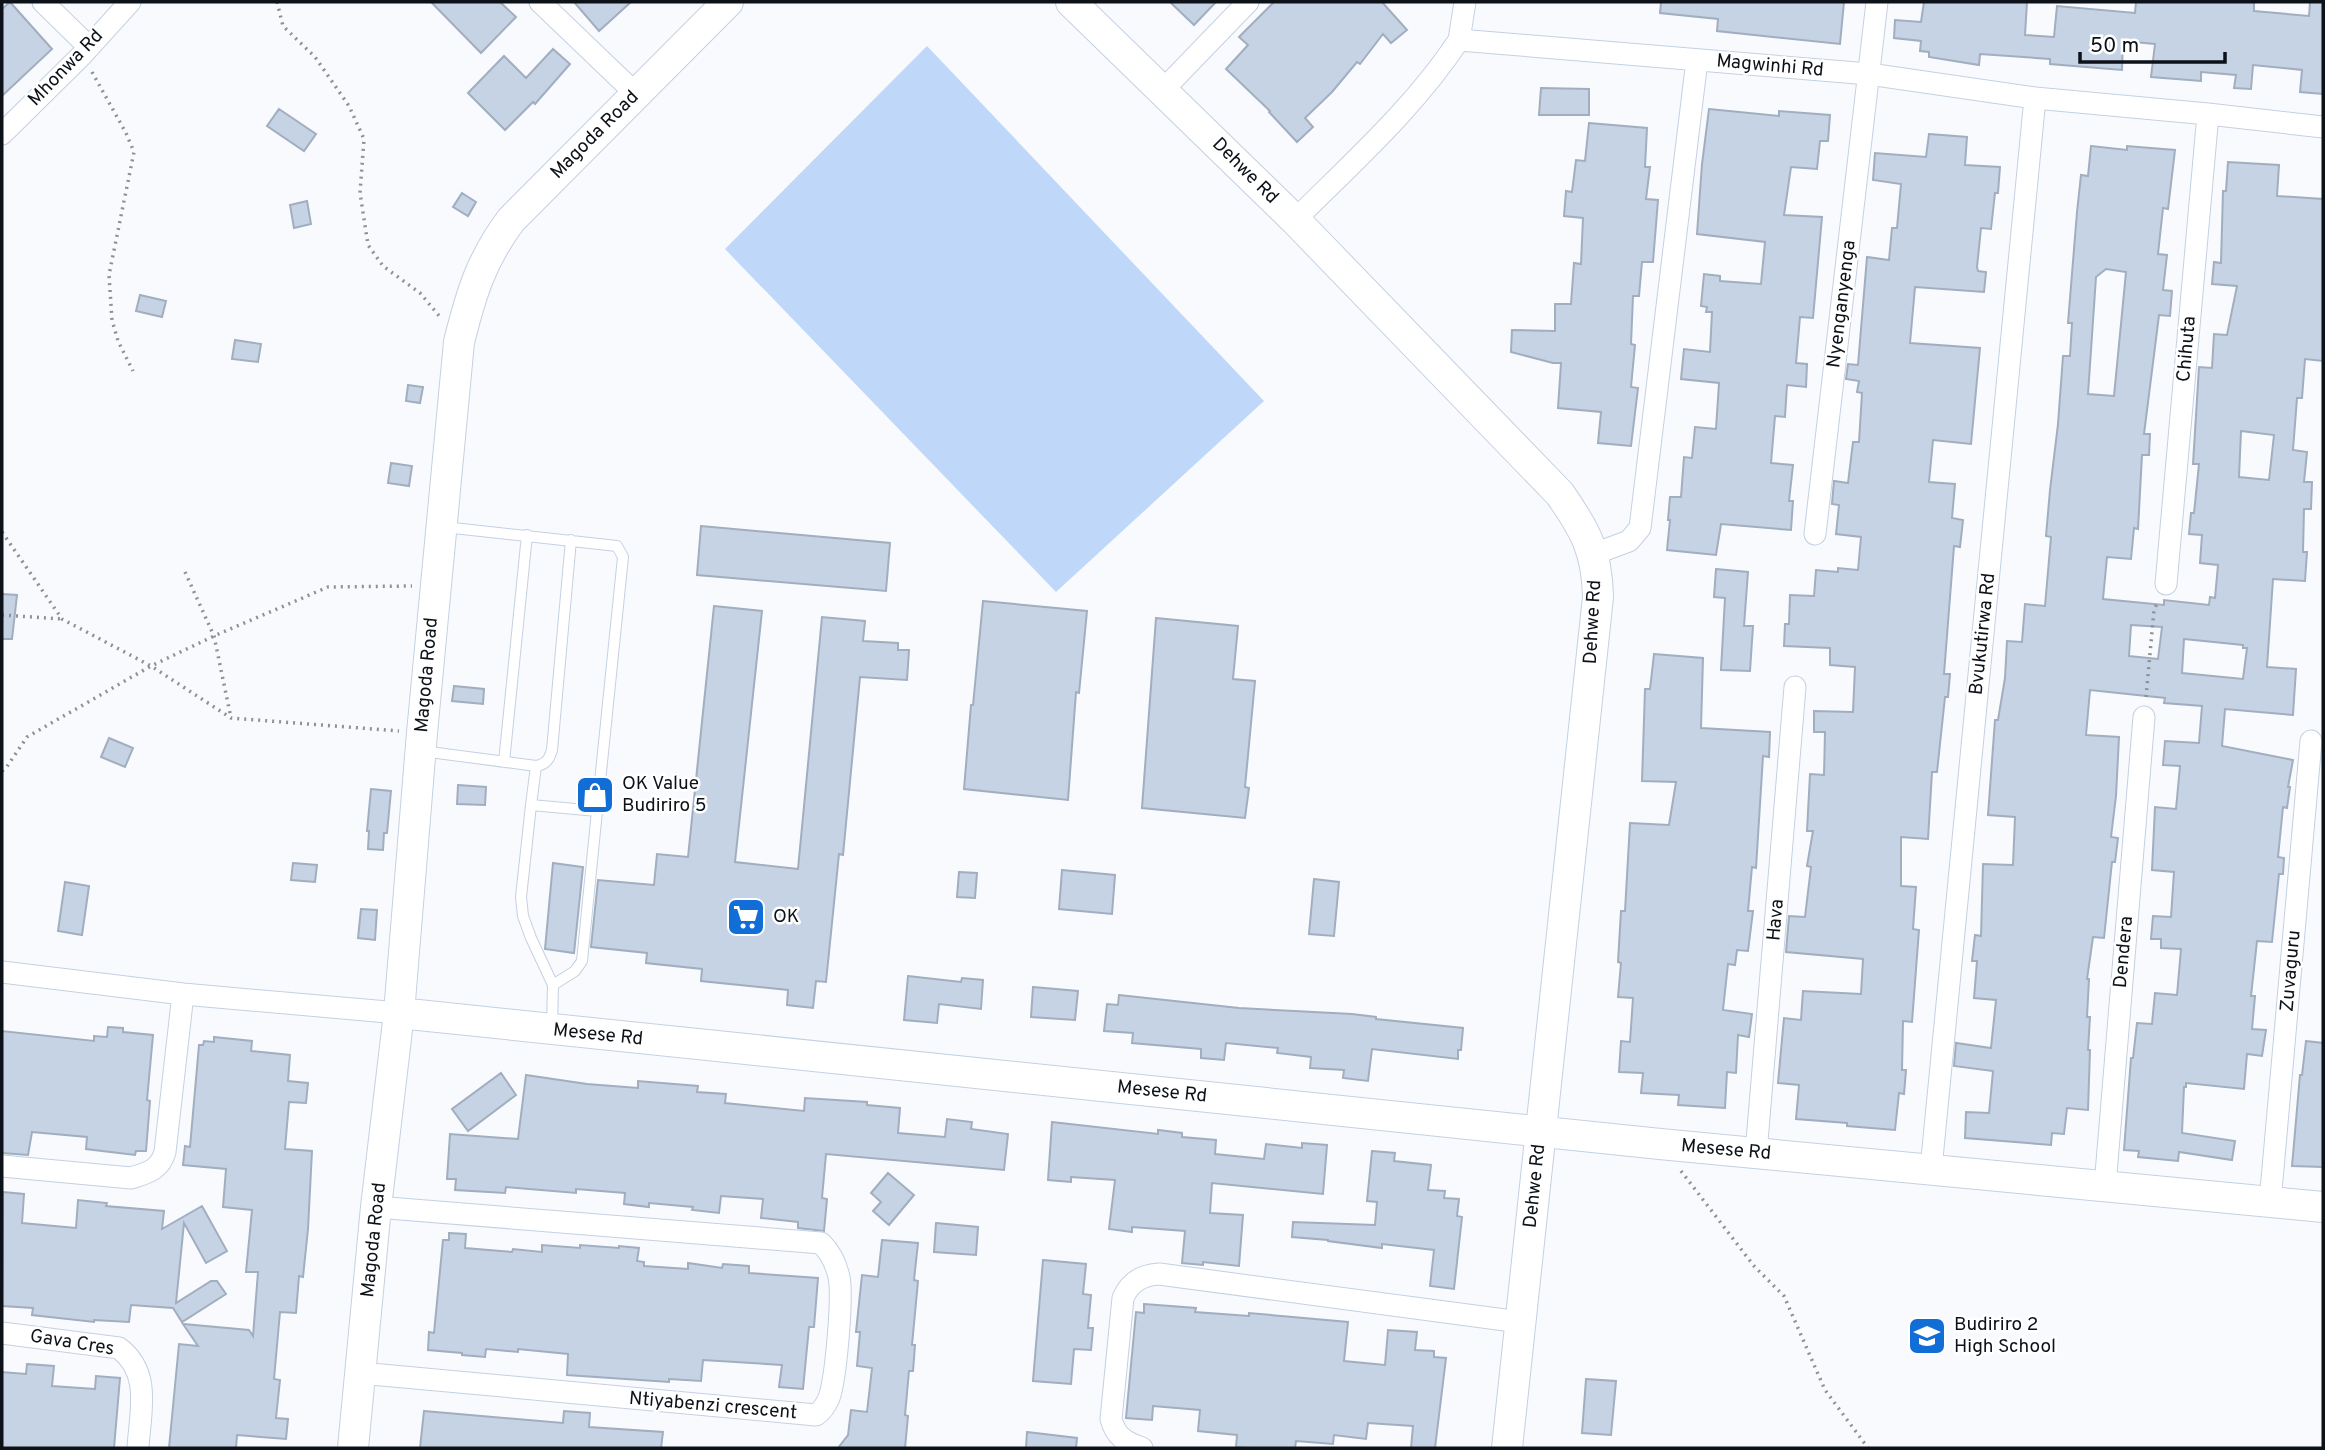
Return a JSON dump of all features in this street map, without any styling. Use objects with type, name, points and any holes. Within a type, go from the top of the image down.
[{"type":"street","points":[[43,2],[85,50]]},
{"type":"street","name":"Mhonwa Rd","points":[[2,134],[130,2]]},
{"type":"street","points":[[540,2],[636,94]]},
{"type":"street","name":"Magoda Road","points":[[353,1448],[376,1207],[399,1013],[421,742],[459,342],[471,294],[494,243],[511,220],[728,2]]},
{"type":"street","name":"Dehwe Rd","points":[[1071,2],[1295,220],[1560,494],[1580,522],[1594,554],[1598,597],[1507,1448]]},
{"type":"street","points":[[1163,90],[1248,2]]},
{"type":"street","points":[[1295,220],[1401,114],[1440,70],[1459,40],[1465,2]]},
{"type":"street","name":"Nyenganyenga","points":[[1815,534],[1877,2]]},
{"type":"street","name":"Magwinhi Rd","points":[[1459,40],[1869,74],[2035,98],[2323,127]]},
{"type":"street","points":[[1594,554],[1629,541],[1640,528],[1698,60]]},
{"type":"street","name":"Bvukutirwa Rd","points":[[1931,1169],[2035,98]]},
{"type":"street","name":"Chihuta","points":[[2166,584],[2208,114]]},
{"type":"street","name":"Hava","points":[[1756,1153],[1796,687]]},
{"type":"street","name":"Dendera","points":[[2105,1186],[2144,717]]},
{"type":"street","name":"Zuvaguru","points":[[2270,1202],[2312,741]]},
{"type":"street","name":"Mesese Rd","points":[[2,972],[183,994],[399,1013],[1660,1144],[2323,1207]]},
{"type":"street","points":[[2,1166],[131,1178],[150,1172],[160,1165],[165,1152],[183,994]]},
{"type":"street","name":"Ntiyabenzi crescent","points":[[360,1373],[816,1415],[828,1400],[833,1380],[841,1298],[839,1278],[830,1252],[821,1243],[376,1207]]},
{"type":"street","points":[[1142,1448],[1122,1440],[1111,1419],[1123,1298],[1140,1277],[1159,1274],[1520,1322]]},
{"type":"street","name":"Gava Cres","points":[[2,1333],[119,1348],[131,1357],[141,1381],[138,1448]]},
{"type":"lane","points":[[442,527],[617,546],[623,557],[582,961],[575,971],[553,985]]},
{"type":"lane","points":[[504,762],[527,536]]},
{"type":"lane","points":[[421,742],[504,762],[536,766],[549,759],[571,540]]},
{"type":"lane","points":[[536,766],[521,897],[523,916],[553,985],[552,1030]]},
{"type":"lane","points":[[531,805],[597,811]]},
{"type":"path","points":[[277,2],[283,26],[322,67],[349,106],[364,139],[360,193],[368,245],[383,266],[421,293],[459,342]]},
{"type":"path","points":[[85,50],[134,152],[109,275],[112,320],[118,341],[133,370]]},
{"type":"path","points":[[2,533],[62,619]]},
{"type":"path","points":[[185,572],[214,636],[231,718]]},
{"type":"path","points":[[2144,717],[2154,610],[2166,584]]},
{"type":"path","points":[[2,771],[27,737],[152,666],[328,587],[436,586]]},
{"type":"path","points":[[2,615],[62,619],[152,666],[231,718],[421,742]]},
{"type":"path","points":[[1660,1144],[1754,1266],[1784,1296],[1825,1390],[1868,1448]]},
{"type":"shaded area","points":[[927,46],[1264,401],[1056,592],[725,249]]},
{"type":"building","points":[[10,2],[52,49],[2,96],[2,9]]},
{"type":"building","points":[[431,2],[500,2],[516,17],[481,53]]},
{"type":"building","points":[[574,2],[631,2],[599,31]]},
{"type":"building","points":[[1170,2],[1216,2],[1194,25]]},
{"type":"building","points":[[1274,2],[1382,2],[1407,30],[1391,43],[1383,34],[1360,64],[1357,62],[1305,118],[1313,127],[1297,142],[1270,111],[1226,69],[1248,45],[1239,37]]},
{"type":"building","points":[[1661,2],[1844,2],[1840,44],[1717,31],[1718,19],[1660,13]]},
{"type":"building","points":[[1924,2],[2027,2],[2025,35],[2054,37],[2057,6],[2135,13],[2136,2],[2254,2],[2254,11],[2309,16],[2310,2],[2323,2],[2323,94],[2300,92],[2302,70],[2253,65],[2251,89],[2234,88],[2236,75],[2201,72],[2201,81],[2151,77],[2155,44],[2123,41],[2122,70],[2050,64],[2050,59],[1980,54],[1979,65],[1929,57],[1929,52],[1920,51],[1921,41],[1894,38],[1895,20],[1921,22]]},
{"type":"building","points":[[553,49],[570,64],[535,104],[533,102],[505,130],[468,93],[504,56],[526,78]]},
{"type":"building","points":[[1541,88],[1589,89],[1589,115],[1539,115]]},
{"type":"building","points":[[279,109],[316,134],[304,151],[267,126]]},
{"type":"building","points":[[1709,109],[1779,116],[1779,111],[1830,115],[1828,141],[1820,141],[1817,169],[1791,167],[1784,215],[1822,217],[1813,318],[1800,317],[1796,363],[1807,364],[1806,387],[1787,385],[1785,417],[1775,416],[1771,463],[1793,465],[1789,501],[1793,501],[1791,530],[1721,524],[1716,555],[1667,550],[1670,497],[1681,497],[1684,457],[1692,458],[1695,427],[1716,429],[1719,383],[1681,379],[1684,349],[1710,352],[1712,312],[1706,312],[1707,307],[1701,306],[1704,274],[1720,276],[1720,281],[1761,284],[1765,242],[1697,234]]},
{"type":"building","points":[[1589,123],[1647,128],[1645,167],[1650,167],[1646,199],[1658,200],[1653,262],[1642,262],[1639,296],[1633,296],[1631,344],[1635,345],[1631,387],[1638,388],[1631,446],[1598,443],[1601,412],[1558,408],[1561,363],[1511,352],[1512,330],[1555,331],[1555,304],[1571,304],[1574,263],[1581,264],[1583,218],[1564,216],[1566,191],[1572,192],[1576,160],[1585,161]]},
{"type":"building","points":[[1929,134],[1967,137],[1965,165],[2000,167],[1991,229],[1981,228],[1977,267],[1978,271],[1986,272],[1984,292],[1915,287],[1910,343],[1980,348],[1971,444],[1933,440],[1929,482],[1955,484],[1952,518],[1963,520],[1960,547],[1954,546],[1944,674],[1950,674],[1948,697],[1945,697],[1937,772],[1932,772],[1928,839],[1901,837],[1901,886],[1916,887],[1913,929],[1919,930],[1912,1022],[1903,1021],[1902,1070],[1906,1070],[1904,1094],[1899,1093],[1895,1130],[1796,1119],[1799,1085],[1778,1083],[1784,1018],[1801,1020],[1803,991],[1861,994],[1863,959],[1786,952],[1789,916],[1805,917],[1811,867],[1807,866],[1813,831],[1807,831],[1810,774],[1824,775],[1825,732],[1814,732],[1814,711],[1853,712],[1855,667],[1830,665],[1830,648],[1784,646],[1785,624],[1789,624],[1790,595],[1814,596],[1816,570],[1858,570],[1861,537],[1836,534],[1839,505],[1832,504],[1834,481],[1848,483],[1853,442],[1859,442],[1862,393],[1857,392],[1859,381],[1846,379],[1848,364],[1858,365],[1867,257],[1889,260],[1892,228],[1897,228],[1901,184],[1873,180],[1875,153],[1926,157]]},
{"type":"building","points":[[2091,146],[2127,150],[2127,146],[2175,150],[2168,209],[2163,208],[2158,254],[2167,255],[2163,290],[2172,291],[2170,316],[2159,315],[2144,434],[2150,434],[2149,455],[2142,455],[2138,529],[2134,528],[2131,559],[2107,557],[2103,599],[2164,605],[2164,600],[2209,605],[2210,597],[2215,598],[2218,565],[2200,563],[2202,535],[2189,534],[2199,464],[2193,464],[2199,367],[2212,368],[2214,334],[2227,335],[2237,286],[2212,284],[2214,262],[2221,263],[2223,191],[2226,191],[2228,162],[2279,165],[2277,196],[2323,199],[2323,361],[2305,359],[2302,398],[2297,398],[2293,450],[2307,452],[2304,482],[2312,482],[2311,509],[2304,509],[2303,552],[2307,552],[2305,581],[2273,579],[2267,667],[2296,669],[2293,715],[2225,709],[2222,746],[2293,760],[2287,808],[2283,807],[2278,857],[2284,858],[2283,874],[2279,874],[2272,942],[2257,941],[2251,996],[2255,996],[2252,1029],[2266,1030],[2262,1056],[2247,1054],[2244,1089],[2186,1083],[2184,1087],[2182,1133],[2235,1141],[2232,1160],[2179,1152],[2178,1161],[2138,1157],[2139,1151],[2124,1150],[2131,1058],[2137,1023],[2152,1024],[2155,993],[2177,995],[2181,949],[2161,948],[2161,939],[2151,939],[2153,916],[2171,917],[2174,872],[2152,870],[2155,807],[2176,809],[2180,766],[2163,765],[2165,741],[2199,743],[2202,706],[2164,703],[2165,698],[2090,690],[2086,735],[2119,737],[2111,837],[2118,838],[2115,862],[2112,862],[2104,938],[2093,937],[2087,979],[2087,1017],[2090,1017],[2088,1110],[2067,1108],[2064,1134],[2052,1133],[2051,1145],[1965,1138],[1966,1112],[1989,1113],[1993,1071],[1954,1066],[1956,1043],[1991,1048],[1996,1000],[1974,998],[1977,961],[1972,961],[1975,935],[1981,936],[1983,864],[2013,865],[2015,817],[1988,815],[1995,720],[1998,720],[2005,678],[2007,641],[2022,642],[2025,604],[2045,606],[2051,537],[2046,536],[2063,356],[2070,356],[2072,323],[2068,323],[2077,212],[2081,175],[2088,176]],"holes":[[[2106,269],[2126,272],[2114,396],[2088,394],[2096,277]],[[2241,431],[2274,435],[2269,480],[2239,477]],[[2131,625],[2162,627],[2158,659],[2129,656]],[[2184,639],[2243,645],[2243,648],[2247,648],[2243,679],[2182,673]]]},
{"type":"building","points":[[462,193],[476,202],[468,216],[453,207]]},
{"type":"building","points":[[307,201],[311,224],[294,228],[290,205]]},
{"type":"building","points":[[140,295],[166,301],[162,317],[136,311]]},
{"type":"building","points":[[235,340],[261,344],[258,362],[232,359]]},
{"type":"building","points":[[408,385],[423,387],[420,403],[406,401]]},
{"type":"building","points":[[391,463],[412,466],[409,486],[388,483]]},
{"type":"building","points":[[701,526],[890,543],[886,591],[697,575]]},
{"type":"building","points":[[1716,569],[1748,572],[1744,626],[1753,626],[1750,671],[1721,670],[1725,598],[1714,597]]},
{"type":"building","points":[[2,594],[17,595],[12,639],[2,639]]},
{"type":"building","points":[[983,601],[1087,611],[1079,693],[1076,692],[1068,800],[964,789]]},
{"type":"building","points":[[714,606],[762,611],[735,862],[798,869],[822,617],[865,621],[863,641],[898,643],[898,650],[909,650],[907,680],[860,677],[843,855],[839,854],[826,982],[816,981],[813,1008],[787,1005],[788,990],[701,981],[702,969],[646,963],[647,953],[591,947],[598,880],[654,885],[657,854],[688,857]]},
{"type":"building","points":[[1156,618],[1238,626],[1233,679],[1255,681],[1245,787],[1249,788],[1245,818],[1142,808]]},
{"type":"building","points":[[1654,654],[1703,658],[1701,728],[1770,732],[1769,757],[1763,756],[1756,868],[1752,867],[1748,911],[1753,911],[1748,951],[1737,950],[1735,965],[1728,964],[1723,1010],[1752,1014],[1749,1037],[1738,1035],[1736,1073],[1727,1072],[1725,1108],[1678,1105],[1679,1095],[1641,1093],[1643,1073],[1619,1072],[1621,1041],[1630,1042],[1633,998],[1618,997],[1621,911],[1625,911],[1630,823],[1669,825],[1676,782],[1642,781],[1645,689],[1650,689]]},
{"type":"building","points":[[454,686],[484,689],[483,704],[452,701]]},
{"type":"building","points":[[109,738],[133,748],[125,767],[101,757]]},
{"type":"building","points":[[458,785],[486,787],[485,805],[457,804]]},
{"type":"building","points":[[371,789],[391,791],[383,850],[368,849]]},
{"type":"building","points":[[293,863],[317,865],[315,882],[291,880]]},
{"type":"building","points":[[553,863],[583,867],[574,953],[545,949]]},
{"type":"building","points":[[1062,870],[1115,875],[1112,914],[1059,909]]},
{"type":"building","points":[[959,872],[977,873],[975,898],[957,897]]},
{"type":"building","points":[[1314,879],[1339,882],[1334,936],[1309,934]]},
{"type":"building","points":[[65,882],[89,886],[82,935],[58,931]]},
{"type":"building","points":[[361,909],[377,910],[375,940],[358,938]]},
{"type":"building","points":[[908,976],[961,982],[962,978],[983,980],[981,1009],[939,1004],[937,1023],[904,1020]]},
{"type":"building","points":[[1033,987],[1078,991],[1075,1020],[1031,1017]]},
{"type":"building","points":[[1119,995],[1239,1008],[1352,1014],[1463,1028],[1461,1050],[1458,1050],[1458,1059],[1372,1049],[1368,1081],[1343,1078],[1344,1070],[1310,1068],[1311,1057],[1277,1053],[1278,1048],[1226,1043],[1224,1060],[1201,1058],[1201,1049],[1132,1043],[1133,1033],[1104,1031],[1107,1004],[1118,1005]]},
{"type":"building","points":[[108,1027],[123,1028],[123,1032],[153,1035],[146,1151],[136,1151],[135,1155],[86,1149],[87,1137],[32,1132],[28,1155],[2,1153],[2,1031],[94,1041],[94,1036],[107,1037]]},
{"type":"building","points":[[214,1037],[252,1041],[251,1051],[290,1055],[288,1081],[308,1083],[306,1103],[289,1102],[285,1149],[312,1151],[308,1229],[303,1277],[299,1276],[296,1313],[280,1312],[274,1379],[280,1380],[276,1418],[288,1419],[286,1439],[237,1435],[236,1448],[169,1448],[179,1344],[198,1346],[183,1324],[249,1330],[253,1336],[258,1272],[246,1272],[252,1210],[223,1207],[226,1169],[183,1165],[185,1146],[190,1147],[199,1045],[203,1045],[204,1041],[214,1042]]},
{"type":"building","points":[[2306,1041],[2323,1043],[2323,1167],[2292,1166],[2300,1075]]},
{"type":"building","points":[[501,1073],[516,1095],[468,1131],[452,1109]]},
{"type":"building","points":[[526,1075],[638,1088],[638,1081],[698,1086],[697,1092],[726,1094],[725,1103],[804,1111],[805,1098],[867,1102],[867,1105],[900,1108],[898,1133],[945,1137],[947,1119],[972,1122],[971,1129],[1008,1134],[1004,1170],[826,1154],[822,1198],[827,1199],[824,1231],[798,1228],[798,1222],[761,1218],[763,1199],[721,1196],[719,1213],[692,1210],[693,1207],[624,1204],[625,1193],[576,1189],[576,1193],[506,1187],[505,1193],[455,1190],[456,1179],[447,1179],[450,1134],[518,1139]]},
{"type":"building","points":[[1052,1122],[1158,1134],[1158,1130],[1182,1133],[1182,1137],[1216,1140],[1215,1154],[1264,1159],[1266,1144],[1302,1148],[1302,1143],[1327,1145],[1323,1194],[1212,1183],[1210,1213],[1243,1215],[1239,1266],[1203,1262],[1203,1265],[1182,1263],[1185,1231],[1132,1227],[1132,1232],[1109,1229],[1115,1180],[1071,1177],[1071,1182],[1048,1180]]},
{"type":"building","points":[[1372,1151],[1395,1153],[1394,1161],[1431,1165],[1428,1190],[1445,1191],[1444,1198],[1459,1199],[1457,1216],[1462,1217],[1454,1289],[1430,1286],[1434,1250],[1382,1244],[1382,1248],[1292,1237],[1293,1222],[1375,1225],[1377,1202],[1367,1201]]},
{"type":"building","points":[[888,1173],[914,1195],[889,1225],[873,1211],[881,1202],[871,1193]]},
{"type":"building","points":[[3,1192],[24,1194],[22,1223],[76,1228],[78,1200],[107,1203],[106,1206],[164,1211],[162,1229],[202,1206],[227,1251],[206,1263],[184,1223],[176,1303],[211,1281],[217,1281],[226,1294],[182,1322],[173,1308],[131,1305],[129,1322],[94,1322],[32,1315],[33,1308],[2,1306]]},
{"type":"building","points":[[936,1223],[978,1227],[976,1255],[934,1252]]},
{"type":"building","points":[[449,1233],[466,1234],[465,1248],[542,1252],[542,1245],[580,1248],[580,1245],[619,1246],[639,1248],[637,1261],[644,1262],[644,1266],[688,1269],[688,1263],[722,1268],[723,1264],[749,1266],[749,1273],[818,1278],[814,1327],[809,1327],[803,1389],[779,1387],[782,1365],[703,1360],[701,1381],[669,1379],[669,1382],[567,1375],[568,1354],[486,1349],[485,1357],[428,1350],[429,1332],[434,1333],[443,1240],[449,1240]]},
{"type":"building","points":[[882,1240],[918,1243],[914,1280],[918,1281],[912,1345],[915,1345],[913,1371],[909,1371],[905,1448],[838,1448],[848,1435],[851,1410],[867,1412],[872,1368],[857,1366],[860,1332],[856,1332],[862,1275],[878,1277]]},
{"type":"building","points":[[1043,1260],[1086,1264],[1083,1294],[1091,1295],[1088,1328],[1093,1328],[1091,1350],[1074,1349],[1071,1384],[1033,1381]]},
{"type":"building","points":[[1144,1304],[1196,1308],[1195,1312],[1249,1316],[1249,1313],[1348,1322],[1344,1361],[1385,1365],[1388,1330],[1417,1332],[1415,1350],[1434,1351],[1434,1357],[1446,1358],[1435,1448],[1411,1448],[1413,1426],[1368,1423],[1366,1439],[1334,1435],[1333,1444],[1296,1441],[1295,1448],[1249,1448],[1236,1447],[1237,1435],[1198,1431],[1200,1410],[1153,1406],[1152,1420],[1126,1418],[1136,1312],[1144,1313]]},
{"type":"building","points":[[27,1364],[54,1366],[52,1386],[95,1389],[96,1376],[120,1378],[114,1448],[2,1448],[2,1372],[26,1374]]},
{"type":"building","points":[[1586,1379],[1616,1381],[1611,1435],[1582,1433]]},
{"type":"building","points":[[424,1411],[563,1423],[564,1411],[590,1413],[589,1427],[663,1432],[661,1448],[420,1448]]},
{"type":"building","points":[[1027,1432],[1077,1438],[1076,1448],[1026,1448]]},
{"type":"place","name":"OK Value Budiriro 5","points":[[595,795]]},
{"type":"place","name":"OK","points":[[746,917]]},
{"type":"place","name":"Budiriro 2 High School","points":[[1927,1336]]}]
